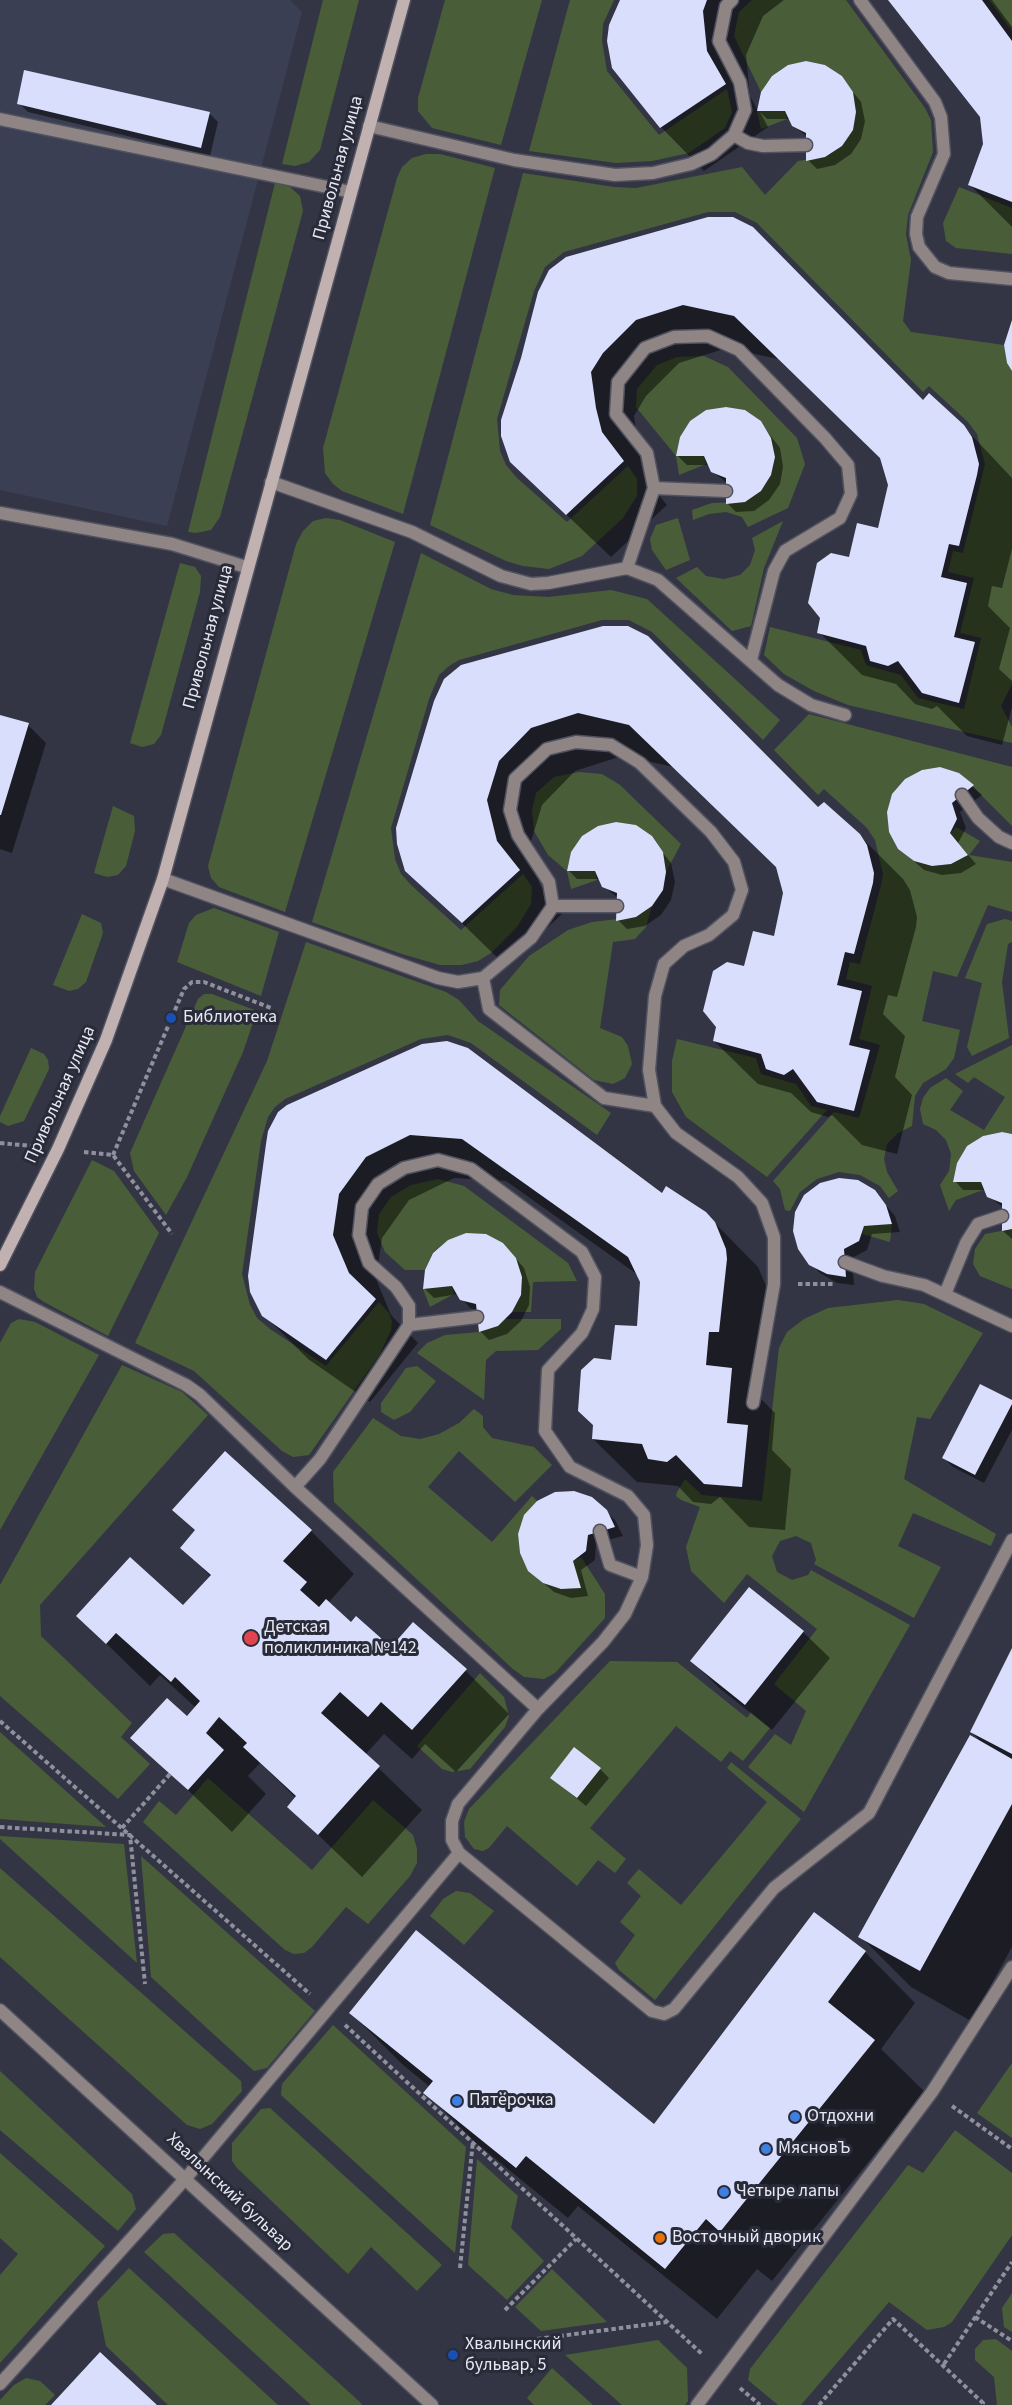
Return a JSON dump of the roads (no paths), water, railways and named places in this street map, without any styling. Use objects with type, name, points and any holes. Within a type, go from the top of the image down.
[{"type":"main road","name":"Привольная улица","points":[[0,1265],[58,1149],[106,1040],[163,879],[246,567],[404,0]]},
{"type":"street","points":[[369,126],[514,160],[615,175],[653,173],[691,164],[712,154],[734,135],[745,110],[740,82],[719,41],[726,6],[732,0]]},
{"type":"street","points":[[860,0],[935,102],[941,117],[944,154],[917,217],[916,234],[919,248],[935,267],[949,273],[1012,279]]},
{"type":"street","points":[[0,119],[351,192]]},
{"type":"street","points":[[734,135],[748,143],[763,146],[806,145]]},
{"type":"street","points":[[627,568],[654,488],[647,453],[616,414],[618,382],[645,348],[674,337],[708,336],[739,350],[825,438],[848,465],[851,494],[840,518],[785,551],[774,571],[751,660]]},
{"type":"street","points":[[271,482],[412,532],[501,576],[516,580],[548,583],[627,568],[658,580],[778,684],[811,705],[844,715]]},
{"type":"street","points":[[654,488],[726,491]]},
{"type":"street","points":[[0,513],[172,544],[246,567]]},
{"type":"street","points":[[163,879],[438,978],[458,982],[483,978],[531,938],[554,906],[549,882],[518,835],[510,810],[515,778],[547,749],[576,742],[611,745],[640,763],[711,832],[734,862],[742,890],[733,915],[710,935],[684,946],[664,964],[655,996],[649,1070],[655,1106],[676,1133],[738,1177],[762,1203],[774,1237],[774,1284],[753,1403]]},
{"type":"street","points":[[962,795],[978,818],[999,837],[1012,843]]},
{"type":"street","points":[[554,906],[617,906]]},
{"type":"street","points":[[483,978],[489,1009],[604,1098],[655,1106]]},
{"type":"street","points":[[295,1487],[320,1459],[409,1325],[409,1306],[396,1287],[369,1263],[359,1235],[362,1207],[378,1184],[404,1168],[438,1160],[471,1169],[582,1251],[595,1277],[593,1309],[582,1333],[548,1370],[545,1431],[570,1467],[628,1496],[644,1515],[647,1545],[642,1577],[625,1614],[603,1642],[538,1710],[458,1804],[452,1821],[452,1840],[459,1853],[652,2011],[664,2014],[674,2009],[774,1888],[869,1813],[1012,1540]]},
{"type":"street","points":[[945,1294],[966,1243],[978,1224],[1002,1216]]},
{"type":"street","points":[[845,1262],[883,1276],[924,1285],[1012,1326]]},
{"type":"street","points":[[0,1292],[186,1385],[200,1395],[295,1487],[538,1710]]},
{"type":"street","points":[[409,1325],[477,1317]]},
{"type":"street","points":[[600,1531],[610,1565],[642,1577]]},
{"type":"street","points":[[0,2384],[186,2178],[459,1853]]},
{"type":"street","points":[[697,2405],[932,2091],[1012,1967]]},
{"type":"street","name":"Хвалынский бульвар","points":[[0,2010],[432,2405]]},
{"type":"place","name":"Библиотека","points":[[171,1018]]},
{"type":"place","name":"Детская поликлиника №142","points":[[251,1638]]},
{"type":"place","name":"Пятёрочка","points":[[457,2101]]},
{"type":"place","name":"Отдохни","points":[[795,2117]]},
{"type":"place","name":"МясновЪ","points":[[766,2149]]},
{"type":"place","name":"Четыре лапы","points":[[724,2192]]},
{"type":"place","name":"Восточный дворик","points":[[660,2238]]},
{"type":"place","name":"Хвалынский бульвар, 5","points":[[453,2355]]}]
